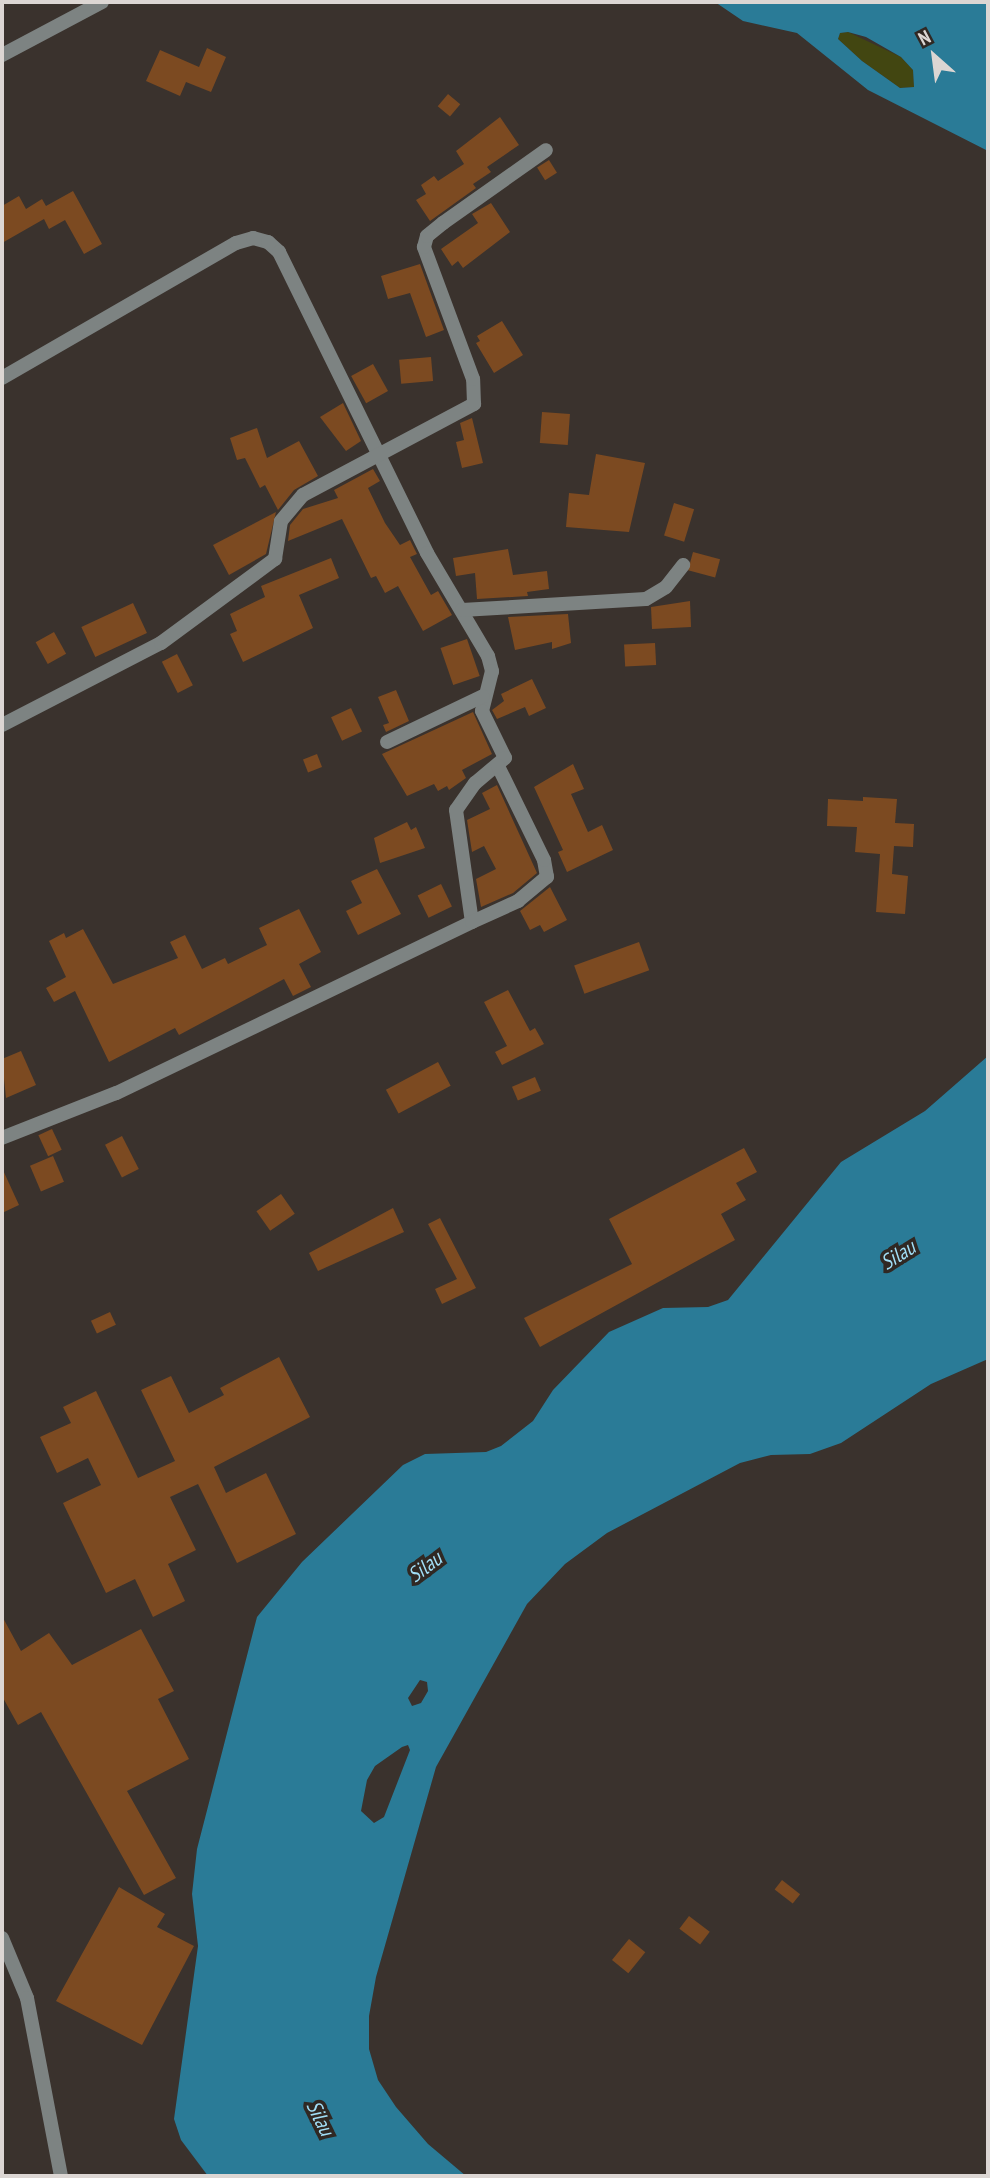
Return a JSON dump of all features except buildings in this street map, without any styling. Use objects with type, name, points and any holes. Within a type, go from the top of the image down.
[{"type":"street","points":[[2,55],[102,2]]},
{"type":"street","points":[[2,725],[134,658],[190,623],[275,559],[281,521],[288,507],[377,453],[474,404],[473,379],[425,257],[427,236],[546,150]]},
{"type":"street","points":[[2,378],[236,243],[253,238],[268,242],[279,252],[427,553],[491,664],[482,711],[506,758],[475,783],[456,810],[472,922]]},
{"type":"street","points":[[462,610],[646,599],[666,587],[683,565]]},
{"type":"street","points":[[387,742],[483,696]]},
{"type":"street","points":[[2,1138],[116,1093],[518,901],[547,877],[544,860],[498,766]]},
{"type":"street","points":[[2,1938],[27,1998],[61,2176]]},
{"type":"green space","points":[[848,32],[901,57],[913,70],[914,87],[900,88],[862,61],[838,39],[840,33]]},
{"type":"water","points":[[715,2],[988,2],[988,151],[868,90],[797,33],[743,21]],"holes":[[[848,32],[866,37],[901,57],[913,70],[914,87],[900,88],[862,61],[838,39],[840,33]]]},
{"type":"water","name":"Silau","points":[[988,1056],[988,1359],[931,1384],[841,1443],[810,1454],[771,1455],[740,1463],[607,1533],[565,1564],[527,1604],[436,1767],[376,1977],[369,2016],[369,2049],[378,2080],[396,2107],[428,2144],[466,2176],[208,2176],[181,2140],[174,2119],[198,1946],[192,1894],[197,1849],[257,1617],[302,1562],[403,1465],[425,1454],[486,1452],[501,1446],[533,1421],[553,1390],[609,1332],[663,1308],[708,1307],[728,1300],[841,1162],[925,1111]],"holes":[[[420,1680],[427,1682],[428,1691],[421,1703],[412,1706],[408,1698]],[[408,1745],[410,1750],[384,1817],[374,1823],[361,1811],[367,1780],[375,1766]]]}]
